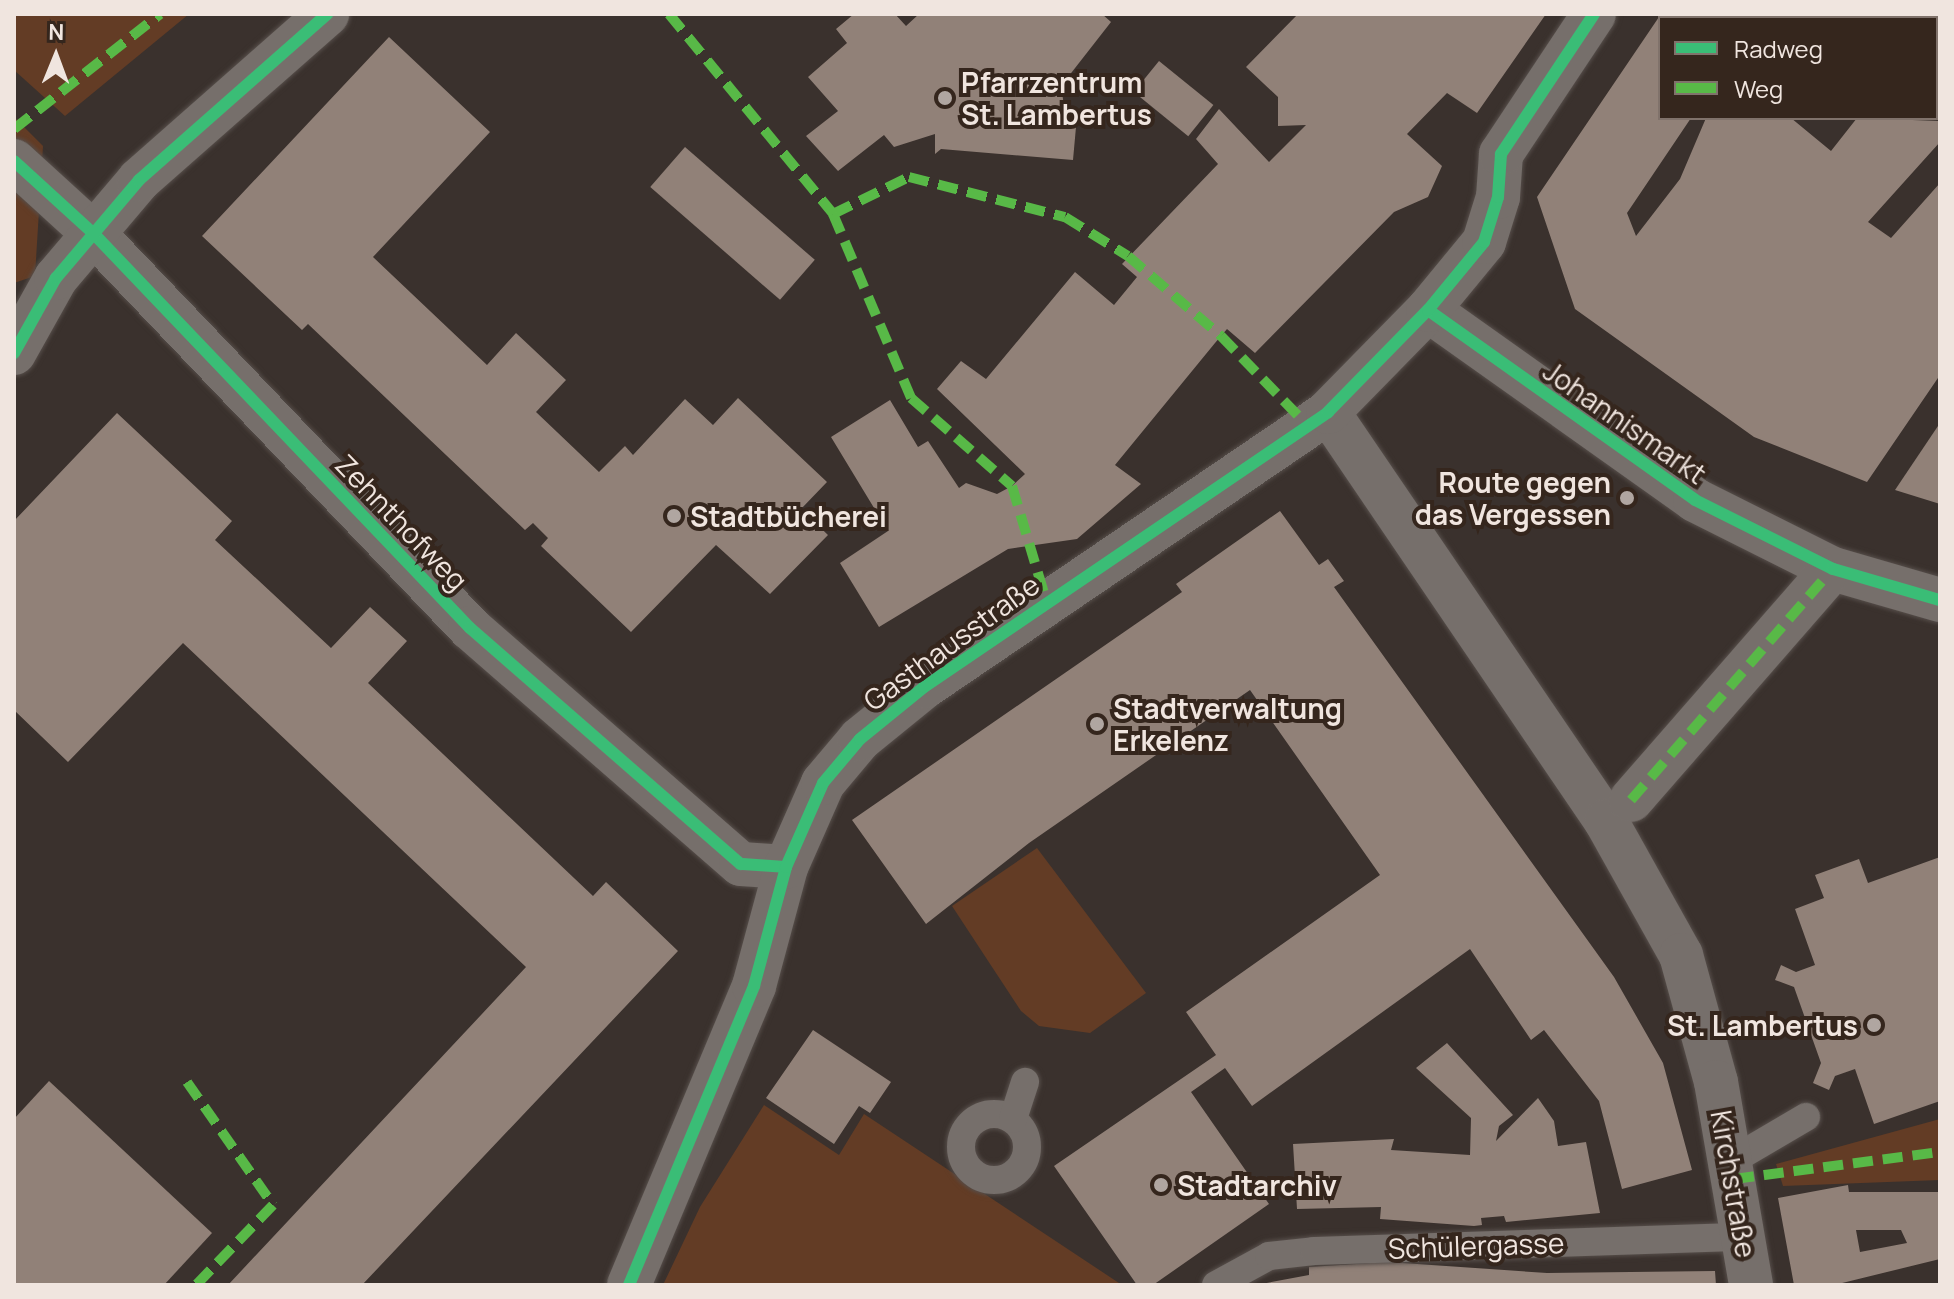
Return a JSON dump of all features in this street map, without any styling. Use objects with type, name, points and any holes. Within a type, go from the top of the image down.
[{"type":"street","points":[[14,353],[56,278],[178,142],[327,14]]},
{"type":"street","points":[[1328,412],[1428,310],[1484,242],[1498,197],[1501,154],[1594,14]]},
{"type":"street","name":"Zehnthofweg","points":[[14,161],[95,235],[470,628],[741,864],[786,867]]},
{"type":"street","name":"Johannismarkt","points":[[1428,310],[1695,500],[1833,569],[1940,600]]},
{"type":"street","name":"Gasthausstraße","points":[[629,1285],[754,986],[786,867],[823,783],[860,739],[1046,600],[1328,412]]},
{"type":"street","name":"Kirchstraße","points":[[1328,412],[1606,821],[1681,955],[1716,1082],[1751,1285]]},
{"type":"street","points":[[1631,800],[1823,580]]},
{"type":"lane","points":[[1013,1119],[1025,1082]]},
{"type":"lane","points":[[1731,1161],[1806,1117]]},
{"type":"lane","name":"Schülergasse","points":[[1216,1285],[1269,1256],[1314,1251],[1744,1237]]},
{"type":"shaded area","points":[[14,14],[189,14],[65,116],[14,70]]},
{"type":"shaded area","points":[[14,117],[43,146],[35,276],[14,283]]},
{"type":"shaded area","points":[[1037,848],[1146,993],[1090,1033],[1039,1026],[1021,1011],[952,906]]},
{"type":"shaded area","points":[[764,1105],[839,1155],[864,1114],[1122,1285],[663,1285],[700,1207]]},
{"type":"shaded area","points":[[1940,1119],[1940,1180],[1783,1186],[1776,1164]]},
{"type":"building","name":"Pfarrzentrum St. Lambertus","points":[[854,14],[895,14],[906,26],[919,14],[1102,14],[1111,22],[1061,86],[1067,125],[1076,127],[1073,160],[941,149],[935,154],[935,134],[894,147],[884,135],[838,171],[806,136],[838,111],[808,77],[847,43],[836,29]]},
{"type":"building","points":[[1298,14],[1546,14],[1477,113],[1447,93],[1407,134],[1442,166],[1428,197],[1394,212],[1255,353],[1227,329],[1115,465],[1141,484],[1077,539],[1008,549],[879,627],[840,563],[888,531],[831,437],[890,400],[918,447],[928,441],[959,488],[966,483],[997,494],[1012,486],[1025,474],[937,389],[961,361],[986,379],[1075,272],[1114,305],[1137,277],[1122,264],[1218,164],[1196,139],[1219,109],[1269,162],[1306,125],[1278,126],[1278,97],[1246,67]]},
{"type":"building","points":[[1658,18],[1658,120],[1690,120],[1627,213],[1636,236],[1680,179],[1705,120],[1793,120],[1831,151],[1855,120],[1940,121],[1940,142],[1868,222],[1891,238],[1940,183],[1940,375],[1867,482],[1754,437],[1575,309],[1537,197]]},
{"type":"building","points":[[389,37],[490,132],[373,257],[487,365],[516,333],[566,380],[536,412],[599,472],[625,446],[633,455],[685,399],[713,425],[738,398],[827,482],[801,509],[828,535],[770,594],[716,545],[631,632],[541,546],[548,538],[533,523],[525,530],[308,324],[302,330],[202,236]]},
{"type":"building","points":[[1159,61],[1213,105],[1188,136],[1134,92]]},
{"type":"building","points":[[685,147],[815,260],[780,300],[650,187]]},
{"type":"building","points":[[117,413],[232,521],[215,540],[331,648],[370,607],[407,641],[368,683],[593,896],[606,882],[678,951],[362,1285],[228,1285],[526,967],[183,643],[68,762],[14,710],[14,521]]},
{"type":"building","points":[[1940,423],[1940,504],[1895,490]]},
{"type":"building","points":[[1280,511],[1319,565],[1328,559],[1344,581],[1334,587],[1614,977],[1663,1063],[1692,1170],[1622,1189],[1599,1101],[1544,1030],[1531,1040],[1470,949],[1252,1106],[1225,1068],[1191,1092],[1269,1204],[1153,1285],[1137,1285],[1054,1166],[1216,1055],[1186,1012],[1380,875],[1250,690],[1029,843],[926,924],[852,820],[1182,592],[1176,584]]},
{"type":"building","name":"St. Lambertus","points":[[1940,857],[1940,1101],[1874,1124],[1855,1069],[1835,1076],[1829,1090],[1813,1083],[1821,1063],[1794,987],[1775,980],[1781,965],[1796,972],[1815,965],[1795,909],[1824,898],[1815,875],[1859,859],[1868,883]]},
{"type":"building","points":[[813,1030],[891,1082],[870,1113],[859,1106],[834,1144],[766,1098]]},
{"type":"building","points":[[1447,1043],[1513,1115],[1499,1126],[1496,1141],[1538,1098],[1554,1121],[1558,1146],[1586,1142],[1600,1213],[1506,1222],[1504,1216],[1481,1218],[1482,1225],[1474,1226],[1380,1219],[1381,1207],[1297,1209],[1293,1144],[1394,1139],[1391,1150],[1470,1155],[1471,1118],[1416,1068]]},
{"type":"building","points":[[49,1081],[212,1233],[164,1285],[14,1285],[14,1119]]},
{"type":"building","points":[[1848,1185],[1849,1192],[1940,1192],[1940,1259],[1834,1285],[1794,1285],[1778,1198]],"holes":[[[1856,1230],[1901,1230],[1907,1243],[1860,1252]]]},
{"type":"building","points":[[1388,1262],[1547,1273],[1715,1271],[1716,1285],[1256,1285],[1309,1275],[1309,1267]]},
{"type":"marked path","points":[[14,129],[160,14]]},
{"type":"marked path","points":[[669,14],[833,214],[909,177],[1065,217],[1128,256],[1221,336],[1310,428]]},
{"type":"marked path","points":[[833,214],[911,398],[1012,486],[1046,600]]},
{"type":"marked path","points":[[1631,800],[1823,580]]},
{"type":"marked path","points":[[187,1082],[273,1205],[196,1285]]},
{"type":"marked path","points":[[1734,1179],[1940,1152]]},
{"type":"cycle path","points":[[14,353],[56,278],[139,180],[327,14]]},
{"type":"cycle path","points":[[629,1285],[754,986],[786,867],[823,783],[860,739],[924,687],[1328,412],[1428,310],[1484,242],[1498,197],[1501,154],[1594,14]]},
{"type":"cycle path","points":[[14,161],[95,235],[470,628],[741,864],[786,867]]},
{"type":"cycle path","points":[[1428,310],[1695,500],[1833,569],[1940,600]]},
{"type":"place","name":"Pfarrzentrum St. Lambertus","points":[[945,98]]},
{"type":"place","name":"Route gegen das Vergessen","points":[[1627,498]]},
{"type":"place","name":"Stadtbücherei","points":[[674,516]]},
{"type":"place","name":"Stadtverwaltung Erkelenz","points":[[1097,724]]},
{"type":"place","name":"St. Lambertus","points":[[1874,1025]]},
{"type":"place","name":"Stadtarchiv","points":[[1161,1185]]}]
